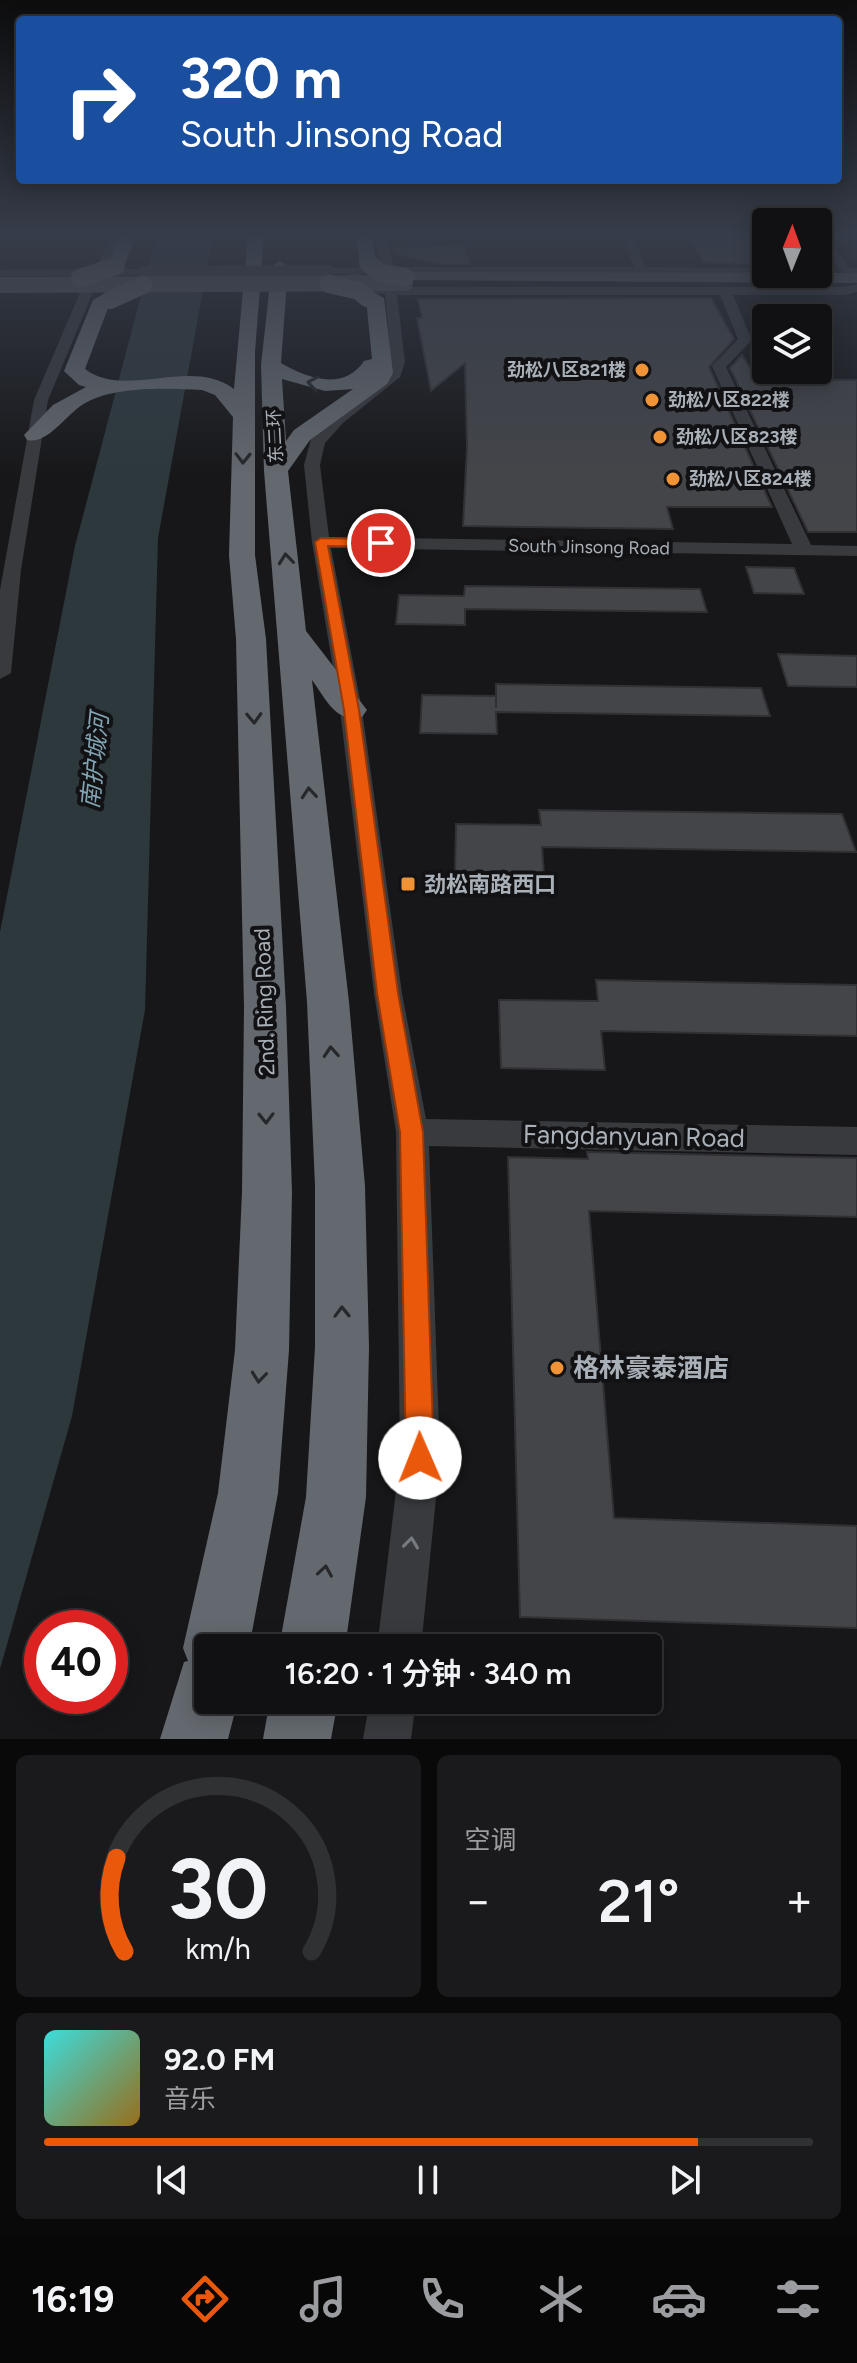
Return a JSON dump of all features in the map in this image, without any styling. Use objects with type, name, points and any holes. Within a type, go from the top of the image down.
[{"type":"highway","points":[[87,316],[74,371],[89,382],[195,380],[258,359],[286,376],[325,385],[349,383],[370,371],[379,316]]},
{"type":"highway","name":"东二环","points":[[257,316],[258,359],[276,471],[295,636]]},
{"type":"highway","name":"东二环","points":[[258,359],[267,316]]},
{"type":"highway","points":[[276,471],[302,435],[380,380],[383,373],[384,316]]},
{"type":"highway","name":"2nd. Ring Road","points":[[219,1634],[248,1493],[262,1350],[267,1192],[265,1007],[251,639],[242,555],[243,415],[258,359]]},
{"type":"highway","points":[[195,380],[223,390],[243,415]]},
{"type":"highway","points":[[35,435],[58,410],[77,396],[114,383]]},
{"type":"highway","points":[[295,636],[351,710]]},
{"type":"highway","points":[[295,636],[328,1002],[340,1186],[342,1347],[336,1497],[314,1634]]},
{"type":"highway","points":[[194,1739],[201,1714]]},
{"type":"highway","points":[[297,1739],[301,1714]]},
{"type":"street","points":[[0,673],[6,570],[41,400],[81,316]]},
{"type":"street","points":[[389,316],[398,362],[393,377],[338,420],[317,442],[312,465],[321,542],[351,710],[388,993],[412,1132],[420,1458],[401,1634]]},
{"type":"street","points":[[735,316],[745,340],[719,366],[804,550]]},
{"type":"street","name":"South Jinsong Road","points":[[321,542],[857,551]]},
{"type":"street","name":"Fangdanyuan Road","points":[[412,1132],[857,1141]]},
{"type":"street","points":[[387,1739],[391,1714]]},
{"type":"water","name":"南护城河","points":[[136,316],[198,316],[158,538],[145,1010],[72,1416],[0,1669],[0,932],[75,546]]},
{"type":"building","points":[[721,316],[734,339],[709,367],[772,507],[667,507],[673,529],[463,526],[467,447],[465,363],[431,391],[417,318]]},
{"type":"building","points":[[742,355],[752,371],[752,384],[832,384],[832,380],[857,380],[857,532],[808,532],[730,368]]},
{"type":"building","points":[[746,567],[794,568],[804,594],[754,593]]},
{"type":"building","points":[[465,586],[700,589],[707,612],[465,609],[465,625],[396,624],[399,595],[464,596]]},
{"type":"building","points":[[778,654],[857,656],[857,687],[788,686]]},
{"type":"building","points":[[496,684],[761,688],[770,716],[496,712],[497,734],[420,733],[422,695],[496,696]]},
{"type":"building","points":[[539,810],[842,814],[856,852],[542,847],[544,875],[455,873],[456,824],[541,825]]},
{"type":"building","points":[[596,980],[857,985],[857,1036],[601,1031],[605,1070],[501,1068],[499,1000],[598,1001]]},
{"type":"building","name":"格林豪泰酒店","points":[[587,1152],[857,1158],[857,1217],[589,1211],[614,1518],[857,1526],[857,1628],[520,1617],[508,1157],[588,1159]]},
{"type":"place","name":"劲松八区821楼","points":[[642,370]]},
{"type":"place","name":"劲松八区822楼","points":[[652,400]]},
{"type":"place","name":"劲松八区823楼","points":[[660,437]]},
{"type":"place","name":"劲松八区824楼","points":[[673,479]]},
{"type":"place","name":"劲松南路西口","points":[[408,884]]},
{"type":"place","name":"格林豪泰酒店","points":[[557,1368]]},
{"type":"route","points":[[381,543],[321,542],[351,710],[388,993],[412,1132],[420,1458]]}]
